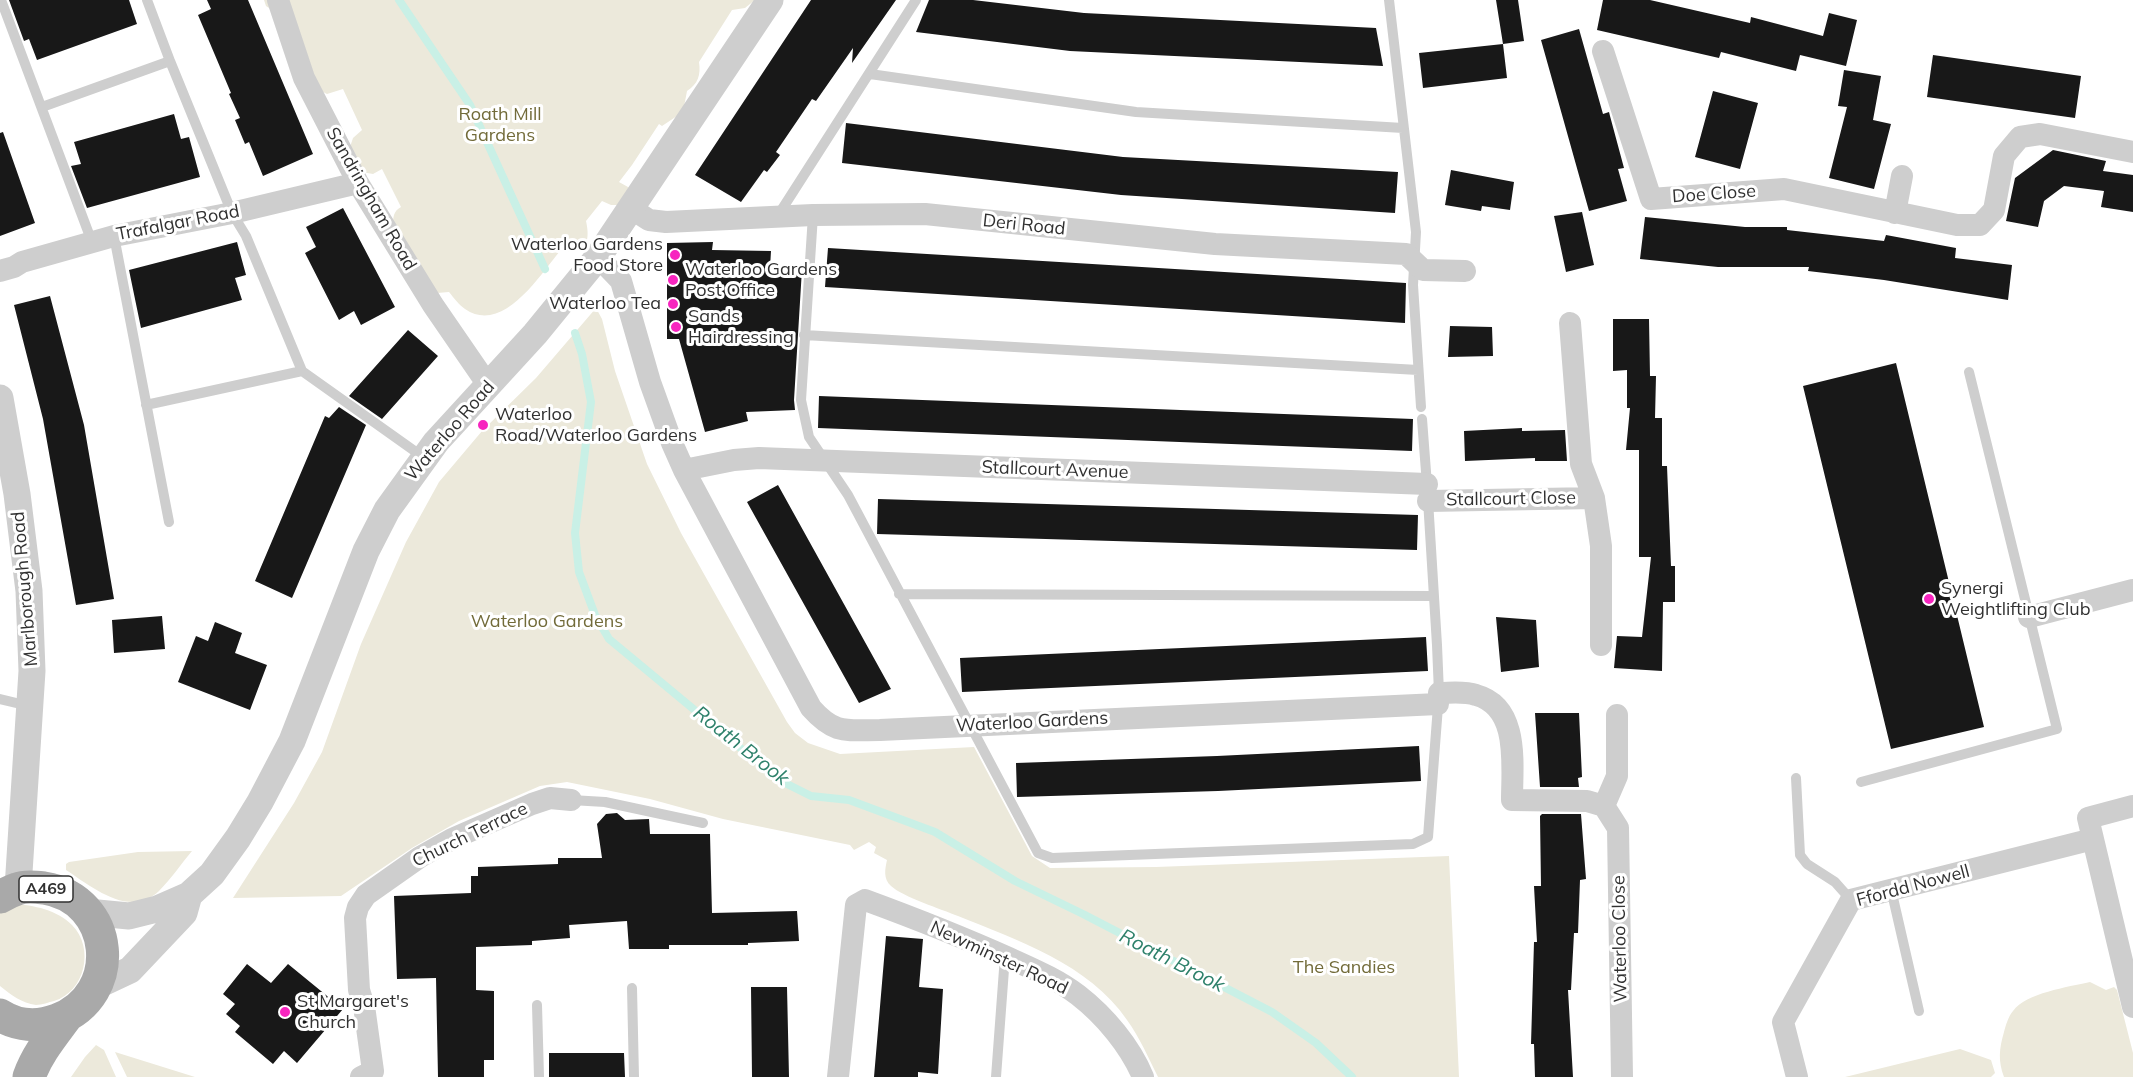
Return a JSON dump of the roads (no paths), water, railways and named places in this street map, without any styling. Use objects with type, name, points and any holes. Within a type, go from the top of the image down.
[{"type":"main road","name":"A469","points":[[0,1015],[26,1024],[47,1024],[67,1016],[84,1004],[96,986],[102,967],[103,948],[98,929],[87,912],[72,898],[53,890],[33,887],[9,892]]},
{"type":"main road","name":"A469","points":[[29,1077],[49,1040],[67,1016]]},
{"type":"street","name":"Sandringham Road","points":[[278,0],[304,78],[358,183],[433,305],[489,385]]},
{"type":"street","name":"Waterloo Road","points":[[87,912],[129,915],[157,909],[189,895],[212,874],[277,772],[308,704],[366,551],[387,510],[424,457],[524,347],[595,261],[770,0]]},
{"type":"street","name":"Doe Close","points":[[1603,51],[1651,199],[1784,189],[1957,225],[1980,225],[1994,210],[2004,156],[2020,137],[2040,134],[2133,152]]},
{"type":"street","points":[[1895,213],[1902,176]]},
{"type":"street","name":"Trafalgar Road","points":[[0,271],[22,262],[114,236],[232,213],[358,183]]},
{"type":"street","name":"Deri Road","points":[[632,209],[649,220],[666,222],[813,215],[925,214],[1215,244],[1406,254],[1423,270],[1465,271]]},
{"type":"street","name":"Waterloo Gardens","points":[[595,261],[621,281],[650,382],[672,444],[684,470],[811,708],[833,728],[849,730],[970,725],[1438,699]]},
{"type":"street","name":"Stallcourt Close","points":[[1570,323],[1581,464],[1594,498],[1600,546],[1600,645]]},
{"type":"street","name":"Marlborough Road","points":[[0,398],[17,494],[28,591],[32,671],[9,892]]},
{"type":"street","name":"Stallcourt Avenue","points":[[684,470],[742,459],[825,461],[1427,492]]},
{"type":"street","name":"Stallcourt Close","points":[[1427,492],[1594,498]]},
{"type":"street","points":[[2029,617],[2133,590]]},
{"type":"street","points":[[1438,699],[1477,695],[1489,701],[1501,712],[1508,724],[1512,755],[1512,800],[1587,801],[1604,806],[1617,776],[1617,715]]},
{"type":"street","name":"Church Terrace","points":[[372,1075],[364,1006],[359,990],[355,918],[358,907],[366,895],[420,857],[452,839],[550,798],[572,800]]},
{"type":"street","name":"Waterloo Close","points":[[1604,806],[1618,828],[1622,1077]]},
{"type":"street","points":[[2133,807],[2088,818],[2133,1007]]},
{"type":"street","name":"Ffordd Nowell","points":[[1797,1077],[1783,1023],[1851,900],[2093,839]]},
{"type":"street","name":"Waterloo Road","points":[[96,986],[130,970],[184,913],[189,895]]},
{"type":"street","name":"Newminster Road","points":[[838,1077],[856,905],[865,900],[944,930],[1050,977],[1078,995],[1102,1017],[1122,1042],[1143,1077]]},
{"type":"lane","points":[[1,0],[92,242]]},
{"type":"lane","points":[[147,0],[232,213],[246,236],[302,371],[424,457]]},
{"type":"lane","points":[[777,217],[916,0]]},
{"type":"lane","points":[[1389,0],[1416,232],[1413,285],[1421,406]]},
{"type":"lane","points":[[42,107],[170,61]]},
{"type":"lane","points":[[870,74],[1136,112],[1404,128]]},
{"type":"lane","points":[[813,215],[801,400],[809,437],[848,495],[1038,853],[1052,858],[1413,844],[1428,837],[1438,699],[1437,645],[1422,419]]},
{"type":"lane","points":[[114,236],[169,522]]},
{"type":"lane","points":[[804,335],[1418,370]]},
{"type":"lane","points":[[146,405],[302,371]]},
{"type":"lane","points":[[1861,782],[2057,729],[1969,372]]},
{"type":"lane","points":[[899,594],[1433,596]]},
{"type":"lane","points":[[0,699],[29,706]]},
{"type":"lane","points":[[1796,778],[1800,855],[1807,864],[1835,882],[1851,900]]},
{"type":"lane","points":[[572,800],[605,802],[703,823]]},
{"type":"lane","points":[[1891,889],[1919,1011]]},
{"type":"lane","points":[[996,1077],[1005,956]]},
{"type":"lane","points":[[632,988],[634,1077]]},
{"type":"lane","points":[[537,1005],[539,1077]]},
{"type":"waterway","name":"Roath Brook","points":[[399,0],[470,105],[545,269]]},
{"type":"waterway","name":"Roath Brook","points":[[575,333],[582,354],[591,402],[575,533],[579,572],[595,615],[609,639],[779,780],[811,796],[849,800],[935,832],[1015,881],[1272,1012],[1316,1043],[1352,1077]]},
{"type":"place","name":"Waterloo Gardens Food Store","points":[[675,255]]},
{"type":"place","name":"Waterloo Gardens Post Office","points":[[673,280]]},
{"type":"place","name":"Waterloo Tea","points":[[673,304]]},
{"type":"place","name":"Sands Hairdressing","points":[[676,327]]},
{"type":"place","name":"Waterloo Road/Waterloo Gardens","points":[[483,425]]},
{"type":"place","name":"Synergi Weightlifting Club","points":[[1929,599]]},
{"type":"place","name":"St Margaret's Church","points":[[285,1012]]},
{"type":"park label","name":"Roath Mill Gardens","points":[[500,125]]},
{"type":"park label","name":"The Sandies","points":[[1344,968]]}]
